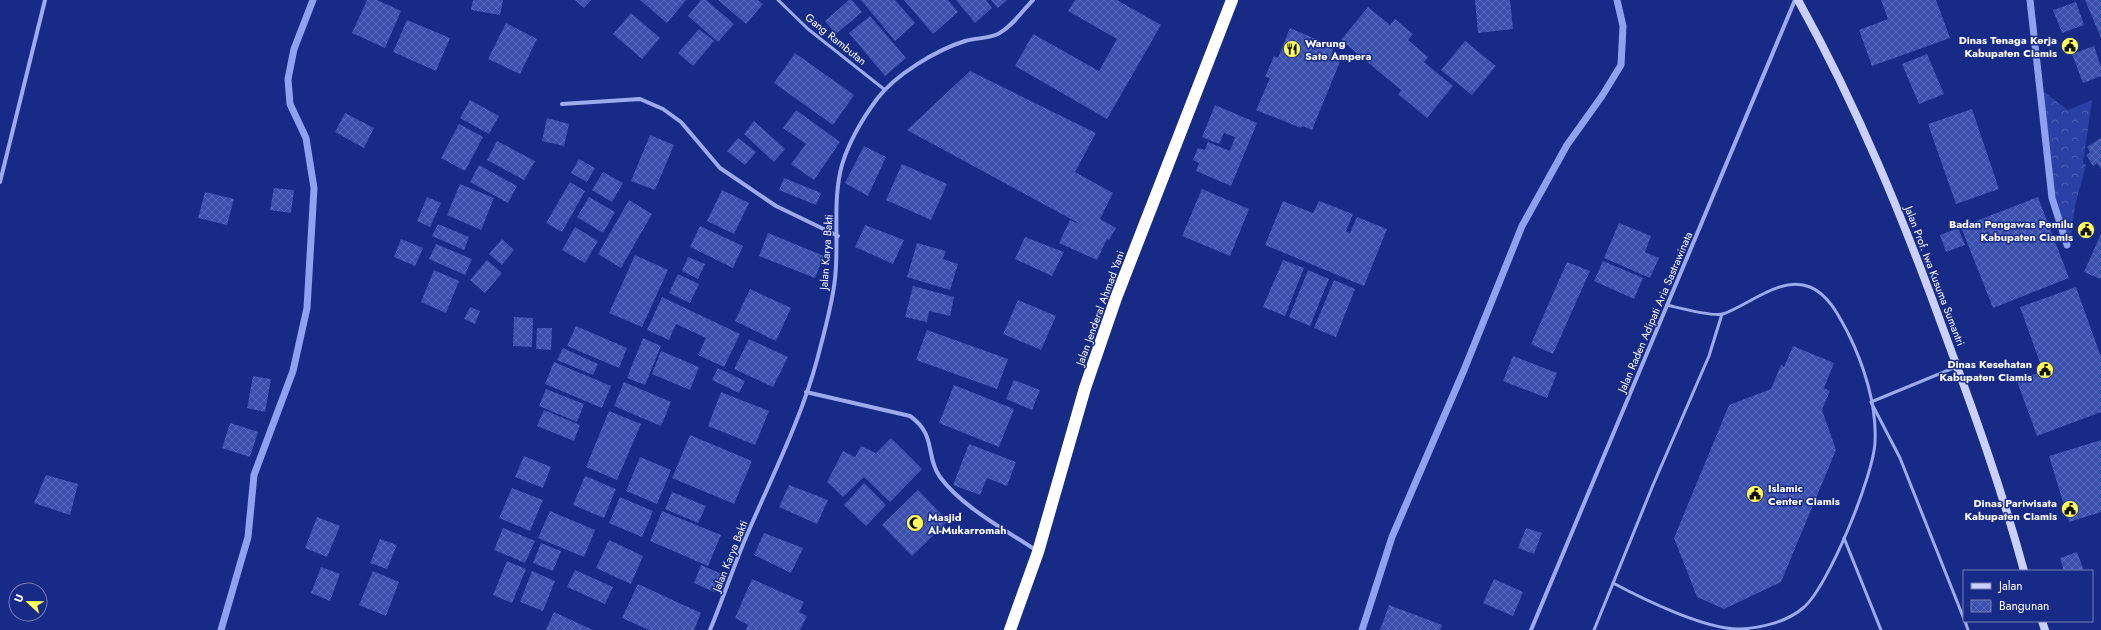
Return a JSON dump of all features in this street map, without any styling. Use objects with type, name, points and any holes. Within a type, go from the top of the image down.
[{"type":"highway","name":"Jalan Jenderal Ahmad Yani","points":[[1010,630],[1038,552],[1085,388],[1116,298],[1232,0]]},
{"type":"main road","name":"Jalan Prof. Iwa Kusuma Sumantri","points":[[1798,0],[1867,134],[1919,262],[1989,454],[2024,570]]},
{"type":"street","points":[[0,182],[45,0]]},
{"type":"street","name":"Jalan Karya Bakti","points":[[710,630],[744,542],[774,476],[806,392],[829,314],[835,278],[838,236],[837,195],[843,161],[865,118],[885,90],[920,64],[948,48],[965,41],[990,37],[1002,31],[1033,0]]},
{"type":"street","name":"Jalan Raden Adipati Aria Sastrawinata","points":[[1531,630],[1795,0]]},
{"type":"street","points":[[562,104],[640,99],[663,109],[681,122],[720,168],[776,206],[838,236]]},
{"type":"street","points":[[806,392],[910,416],[916,420],[928,437],[939,476],[958,496],[1038,552]]},
{"type":"lane","name":"Gang Rambutan","points":[[778,0],[808,28],[885,90]]},
{"type":"lane","points":[[1613,583],[1699,622],[1739,630],[1776,622],[1796,614],[1805,607],[1830,571],[1866,481],[1875,444],[1875,430],[1867,377],[1854,345],[1836,312],[1824,296],[1815,290],[1799,284],[1775,288],[1722,314],[1667,305]]},
{"type":"lane","points":[[1594,630],[1652,485],[1709,356],[1722,314]]},
{"type":"lane","points":[[1871,402],[1957,366]]},
{"type":"lane","points":[[1871,402],[1900,458],[1963,617]]},
{"type":"lane","points":[[1844,538],[1881,630]]},
{"type":"green space","points":[[2044,92],[2068,110],[2092,100],[2083,163],[2086,165],[2075,206],[2070,244],[2055,201],[2044,111]]},
{"type":"building","points":[[367,0],[377,0],[401,11],[385,48],[352,33]]},
{"type":"building","points":[[473,0],[503,0],[500,15],[471,10]]},
{"type":"building","points":[[575,0],[591,0],[584,8]]},
{"type":"building","points":[[640,0],[686,0],[667,23]]},
{"type":"building","points":[[701,0],[706,0],[734,24],[718,42],[688,16]]},
{"type":"building","points":[[718,0],[758,0],[763,4],[746,24]]},
{"type":"building","points":[[849,0],[852,0],[862,12],[836,34],[825,21]]},
{"type":"building","points":[[861,0],[895,0],[915,23],[895,41]]},
{"type":"building","points":[[904,0],[948,0],[958,12],[933,34]]},
{"type":"building","points":[[956,0],[986,0],[992,8],[975,23]]},
{"type":"building","points":[[991,0],[1007,0],[998,8]]},
{"type":"building","points":[[1075,0],[1117,0],[1161,25],[1107,119],[1015,66],[1033,34],[1099,71],[1117,39],[1068,11]]},
{"type":"building","points":[[1475,0],[1510,0],[1513,29],[1478,33]]},
{"type":"building","points":[[1881,0],[1936,0],[1950,38],[1872,66],[1859,30],[1888,19]]},
{"type":"building","points":[[2085,0],[2101,0],[2101,38]]},
{"type":"building","points":[[2076,2],[2084,25],[2062,33],[2053,10]]},
{"type":"building","points":[[1368,7],[1390,25],[1395,19],[1413,34],[1408,40],[1428,57],[1424,62],[1453,86],[1427,118],[1398,94],[1401,90],[1341,40]]},
{"type":"building","points":[[631,13],[660,38],[642,59],[613,34]]},
{"type":"building","points":[[870,16],[906,58],[885,76],[849,33]]},
{"type":"building","points":[[407,20],[450,38],[436,71],[393,52]]},
{"type":"building","points":[[506,23],[537,39],[520,74],[488,59]]},
{"type":"building","points":[[1290,28],[1334,47],[1331,54],[1341,59],[1312,130],[1302,126],[1301,128],[1256,110],[1270,78],[1265,77],[1274,56],[1278,58]]},
{"type":"building","points":[[699,29],[714,41],[693,66],[678,53]]},
{"type":"building","points":[[1465,41],[1496,66],[1472,95],[1441,70]]},
{"type":"building","points":[[2094,46],[2101,67],[2101,76],[2083,83],[2072,54]]},
{"type":"building","points":[[795,53],[854,95],[833,125],[774,83]]},
{"type":"building","points":[[1927,54],[1944,94],[1919,104],[1902,64]]},
{"type":"building","points":[[970,71],[1096,133],[1075,172],[1113,193],[1100,219],[1116,228],[1109,240],[1107,239],[1097,260],[1059,243],[1070,220],[1082,225],[907,130]]},
{"type":"building","points":[[470,100],[499,116],[489,134],[460,118]]},
{"type":"building","points":[[1215,105],[1257,123],[1231,186],[1196,171],[1199,163],[1193,160],[1198,148],[1205,150],[1208,142],[1230,151],[1235,137],[1224,133],[1219,144],[1202,137]]},
{"type":"building","points":[[1972,109],[1999,189],[1956,204],[1928,124]]},
{"type":"building","points":[[796,110],[840,142],[814,180],[791,164],[806,144],[783,128]]},
{"type":"building","points":[[345,113],[374,128],[364,148],[335,132]]},
{"type":"building","points":[[547,118],[569,124],[564,146],[542,141]]},
{"type":"building","points":[[754,121],[785,149],[774,162],[744,134]]},
{"type":"building","points":[[459,124],[483,137],[465,171],[441,158]]},
{"type":"building","points":[[650,135],[674,145],[655,190],[631,181]]},
{"type":"building","points":[[738,138],[756,152],[745,165],[727,151]]},
{"type":"building","points":[[2101,138],[2101,169],[2097,163],[2093,166],[2086,155],[2090,152],[2087,147]]},
{"type":"building","points":[[497,141],[535,161],[524,180],[487,160]]},
{"type":"building","points":[[864,146],[886,157],[868,196],[845,183]]},
{"type":"building","points":[[579,159],[595,168],[587,182],[571,173]]},
{"type":"building","points":[[902,164],[947,184],[931,220],[886,200]]},
{"type":"building","points":[[479,165],[517,186],[508,203],[470,182]]},
{"type":"building","points":[[603,172],[623,183],[612,202],[592,190]]},
{"type":"building","points":[[784,178],[821,193],[816,205],[779,190]]},
{"type":"building","points":[[570,182],[585,191],[562,232],[546,223]]},
{"type":"building","points":[[460,184],[494,198],[481,230],[447,215]]},
{"type":"building","points":[[274,188],[294,190],[291,213],[270,210]]},
{"type":"building","points":[[1202,189],[1249,209],[1230,256],[1182,236]]},
{"type":"building","points":[[722,190],[749,203],[734,234],[707,221]]},
{"type":"building","points":[[205,192],[234,199],[227,225],[198,218]]},
{"type":"building","points":[[427,197],[441,203],[430,227],[417,221]]},
{"type":"building","points":[[589,197],[615,212],[603,233],[577,217]]},
{"type":"building","points":[[2038,197],[2069,278],[1993,308],[1961,227]]},
{"type":"building","points":[[629,200],[652,214],[621,268],[598,254]]},
{"type":"building","points":[[1283,201],[1313,213],[1319,201],[1353,214],[1346,231],[1350,233],[1357,217],[1387,229],[1364,286],[1265,245]]},
{"type":"building","points":[[1619,223],[1651,236],[1645,252],[1659,258],[1650,278],[1604,258]]},
{"type":"building","points":[[438,224],[469,237],[464,250],[432,236]]},
{"type":"building","points":[[865,225],[904,240],[893,264],[855,247]]},
{"type":"building","points":[[700,226],[743,246],[733,268],[690,247]]},
{"type":"building","points":[[575,227],[598,241],[585,263],[562,250]]},
{"type":"building","points":[[1958,228],[1965,245],[1946,252],[1940,235]]},
{"type":"building","points":[[768,233],[824,256],[815,278],[759,256]]},
{"type":"building","points":[[2101,234],[2101,277],[2100,279],[2084,272]]},
{"type":"building","points":[[1025,237],[1064,252],[1052,276],[1015,259]]},
{"type":"building","points":[[401,239],[423,248],[415,266],[394,257]]},
{"type":"building","points":[[502,239],[514,250],[502,265],[489,254]]},
{"type":"building","points":[[917,243],[946,251],[943,259],[958,264],[950,290],[907,277]]},
{"type":"building","points":[[436,244],[472,259],[465,275],[429,259]]},
{"type":"building","points":[[635,255],[668,270],[642,327],[609,313]]},
{"type":"building","points":[[688,257],[705,264],[698,279],[682,271]]},
{"type":"building","points":[[487,260],[502,273],[485,293],[470,280]]},
{"type":"building","points":[[1283,260],[1304,268],[1285,316],[1263,307]]},
{"type":"building","points":[[1603,261],[1643,278],[1634,299],[1594,281]]},
{"type":"building","points":[[1567,262],[1590,271],[1553,354],[1531,344]]},
{"type":"building","points":[[434,270],[459,281],[446,313],[421,302]]},
{"type":"building","points":[[1308,270],[1329,279],[1310,326],[1289,317]]},
{"type":"building","points":[[678,274],[699,284],[690,303],[669,293]]},
{"type":"building","points":[[1334,280],[1355,289],[1336,337],[1314,328]]},
{"type":"building","points":[[913,286],[954,297],[950,316],[929,311],[927,322],[905,317]]},
{"type":"building","points":[[2076,287],[2101,357],[2101,412],[2037,436],[2017,381],[2043,371],[2020,307]]},
{"type":"building","points":[[750,289],[791,308],[776,341],[735,321]]},
{"type":"building","points":[[662,297],[740,334],[724,367],[698,355],[706,338],[676,324],[669,340],[647,330]]},
{"type":"building","points":[[1018,300],[1056,316],[1041,350],[1003,334]]},
{"type":"building","points":[[470,307],[480,311],[475,324],[464,319]]},
{"type":"building","points":[[514,317],[533,318],[532,347],[513,346]]},
{"type":"building","points":[[576,326],[627,348],[619,368],[567,346]]},
{"type":"building","points":[[537,328],[552,328],[551,350],[536,349]]},
{"type":"building","points":[[927,330],[1008,359],[997,389],[916,360]]},
{"type":"building","points":[[643,338],[661,346],[645,385],[627,378]]},
{"type":"building","points":[[749,339],[788,357],[773,387],[734,369]]},
{"type":"building","name":"Islamic Center Ciamis","points":[[1793,346],[1834,363],[1824,388],[1830,391],[1822,410],[1836,450],[1781,582],[1724,609],[1697,597],[1674,538],[1729,405],[1771,389],[1781,365],[1784,367]]},
{"type":"building","points":[[563,348],[598,364],[593,375],[557,360]]},
{"type":"building","points":[[661,351],[699,367],[690,390],[652,374]]},
{"type":"building","points":[[1513,356],[1557,373],[1547,398],[1503,381]]},
{"type":"building","points":[[554,362],[611,386],[602,408],[545,384]]},
{"type":"building","points":[[718,368],[745,381],[739,393],[712,380]]},
{"type":"building","points":[[253,376],[271,379],[265,412],[247,408]]},
{"type":"building","points":[[1014,380],[1040,390],[1032,410],[1006,399]]},
{"type":"building","points":[[624,382],[671,402],[661,426],[614,406]]},
{"type":"building","points":[[954,385],[1014,409],[999,447],[939,423]]},
{"type":"building","points":[[546,389],[584,404],[577,422],[539,406]]},
{"type":"building","points":[[721,392],[769,411],[755,445],[708,426]]},
{"type":"building","points":[[544,410],[580,425],[574,441],[537,426]]},
{"type":"building","points":[[609,411],[641,424],[617,480],[586,467]]},
{"type":"building","points":[[230,423],[258,432],[250,457],[222,448]]},
{"type":"building","points":[[690,435],[752,461],[734,504],[672,478]]},
{"type":"building","points":[[891,438],[922,469],[890,502],[864,477],[843,497],[827,482],[843,451],[855,457],[861,446],[876,453]]},
{"type":"building","points":[[2101,440],[2101,512],[2069,522],[2049,456]]},
{"type":"building","points":[[969,444],[1016,462],[1007,486],[987,478],[980,495],[953,485]]},
{"type":"building","points":[[524,456],[551,467],[543,488],[515,477]]},
{"type":"building","points":[[640,457],[671,470],[657,504],[626,491]]},
{"type":"building","points":[[46,475],[78,484],[70,515],[34,503]]},
{"type":"building","points":[[585,476],[616,489],[604,518],[573,505]]},
{"type":"building","points":[[864,483],[886,505],[866,526],[844,505]]},
{"type":"building","points":[[789,485],[828,500],[817,524],[779,507]]},
{"type":"building","points":[[512,488],[543,500],[530,531],[499,518]]},
{"type":"building","name":"Masjid Al-Mukarromah","points":[[918,490],[948,521],[912,556],[882,525]]},
{"type":"building","points":[[672,492],[706,506],[698,523],[665,509]]},
{"type":"building","points":[[620,497],[653,511],[642,537],[609,523]]},
{"type":"building","points":[[550,511],[595,530],[584,557],[538,538]]},
{"type":"building","points":[[662,511],[721,535],[708,566],[650,541]]},
{"type":"building","points":[[317,517],[340,526],[327,557],[305,548]]},
{"type":"building","points":[[503,528],[535,541],[525,563],[494,550]]},
{"type":"building","points":[[1526,528],[1542,533],[1534,554],[1518,548]]},
{"type":"building","points":[[764,533],[803,548],[791,573],[754,555]]},
{"type":"building","points":[[380,539],[397,545],[387,569],[370,563]]},
{"type":"building","points":[[609,540],[643,556],[631,584],[596,568]]},
{"type":"building","points":[[541,543],[561,551],[553,571],[533,563]]},
{"type":"building","points":[[2077,552],[2084,570],[2064,570],[2060,558]]},
{"type":"building","points":[[507,561],[526,569],[512,603],[493,595]]},
{"type":"building","points":[[701,565],[722,574],[714,592],[694,583]]},
{"type":"building","points":[[321,567],[340,574],[330,601],[311,593]]},
{"type":"building","points":[[575,570],[613,587],[605,604],[567,587]]},
{"type":"building","points":[[373,571],[399,582],[386,616],[359,605]]},
{"type":"building","points":[[532,571],[555,581],[543,611],[520,602]]},
{"type":"building","points":[[752,579],[804,602],[799,612],[807,616],[800,630],[746,630],[748,625],[735,618]]},
{"type":"building","points":[[1494,579],[1523,592],[1513,616],[1483,603]]},
{"type":"building","points":[[638,584],[701,613],[694,630],[649,630],[622,618]]},
{"type":"building","points":[[1389,605],[1442,625],[1440,630],[1380,630]]},
{"type":"building","points":[[554,612],[593,630],[546,630]]},
{"type":"waterway","points":[[221,630],[248,537],[254,475],[293,371],[307,308],[314,188],[306,138],[290,104],[288,79],[294,49],[313,0]]},
{"type":"waterway","points":[[1362,630],[1392,537],[1464,370],[1522,226],[1567,145],[1602,96],[1621,65],[1623,26],[1617,0]]},
{"type":"waterway","points":[[2030,0],[2052,198],[2067,245]]},
{"type":"place","name":"Dinas Tenaga Kerja Kabupaten Ciamis","points":[[2070,46]]},
{"type":"place","name":"Warung Sate Ampera","points":[[1292,49]]},
{"type":"place","name":"Badan Pengawas Pemilu Kabupaten Ciamis","points":[[2086,230]]},
{"type":"place","name":"Dinas Kesehatan Kabupaten Ciamis","points":[[2045,370]]},
{"type":"place","name":"Islamic Center Ciamis","points":[[1755,494]]},
{"type":"place","name":"Dinas Pariwisata Kabupaten Ciamis","points":[[2070,509]]},
{"type":"place","name":"Masjid Al-Mukarromah","points":[[915,523]]}]
